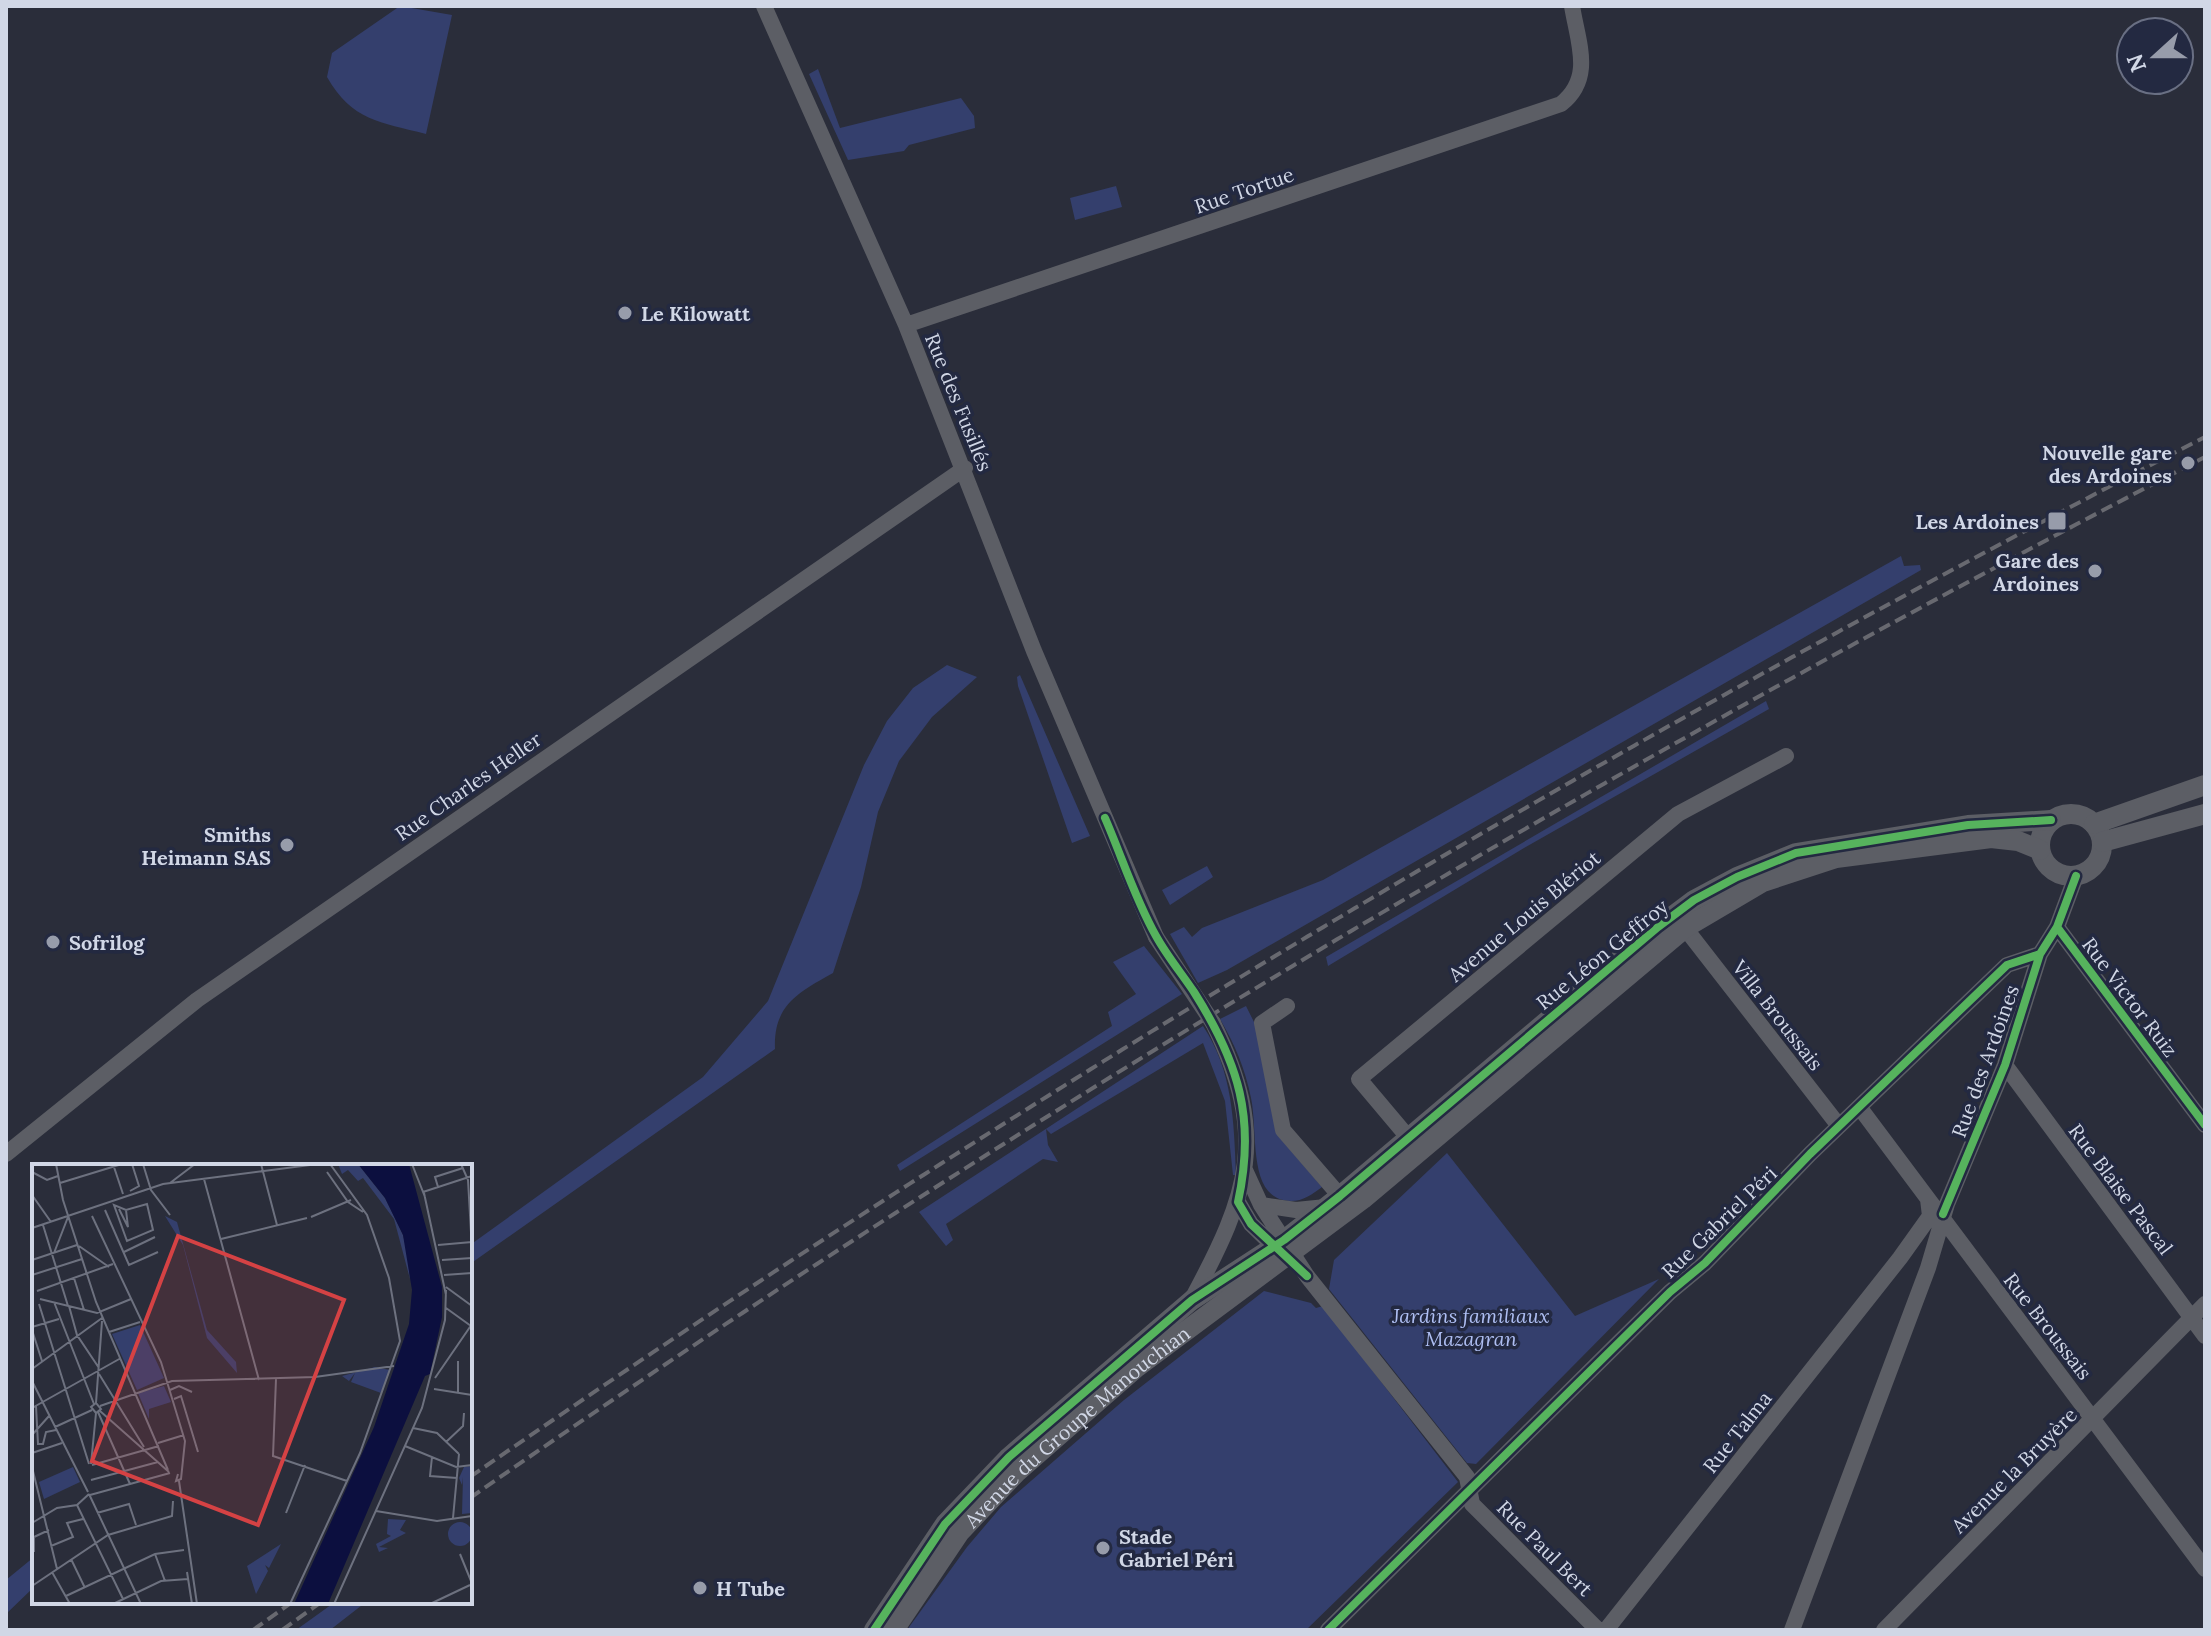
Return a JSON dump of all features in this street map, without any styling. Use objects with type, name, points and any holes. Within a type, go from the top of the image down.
[{"type":"street","name":"Rue des Fusillés","points":[[764,6],[802,70],[965,468],[1034,651],[1156,937],[1213,1023],[1234,1064],[1246,1115],[1245,1170]]},
{"type":"street","name":"Rue Tortue","points":[[906,325],[1561,104],[1574,93],[1583,77],[1572,6]]},
{"type":"street","name":"Rue Charles Heller","points":[[6,1154],[197,1000],[965,468]]},
{"type":"street","name":"Avenue Louis Blériot","points":[[1407,1136],[1359,1079],[1678,814],[1786,756]]},
{"type":"street","points":[[2098,833],[2205,785]]},
{"type":"street","points":[[2098,833],[2095,865],[2076,876],[2055,873],[2046,865],[2040,850],[2040,838],[2051,820],[2073,813],[2098,833],[2205,814]]},
{"type":"street","name":"Rue Léon Geffroy","points":[[1284,1249],[1407,1136],[1694,900],[1737,877],[1796,853],[1968,825],[2051,820]]},
{"type":"street","name":"Rue Léon Geffroy","points":[[1284,1249],[1363,1199],[1685,928],[1763,882],[1836,858],[1991,838],[2018,841],[2040,850]]},
{"type":"street","name":"Rue des Ardoines","points":[[1792,1630],[1928,1268],[1943,1214],[2005,1065],[2040,954],[2057,927],[2076,876]]},
{"type":"street","name":"Rue Victor Ruiz","points":[[2057,927],[2205,1125]]},
{"type":"street","name":"Villa Broussais","points":[[1685,928],[1839,1126]]},
{"type":"street","name":"Rue Gabriel Péri","points":[[1328,1630],[1670,1292],[1769,1200],[1839,1126],[2007,965],[2040,954]]},
{"type":"street","points":[[1261,1205],[1296,1210],[1333,1202],[1283,1130],[1262,1023],[1287,1006]]},
{"type":"street","name":"Rue Blaise Pascal","points":[[2005,1065],[2205,1336]]},
{"type":"street","name":"Rue Broussais","points":[[1860,1108],[1928,1199],[1943,1214],[1953,1235],[2205,1569]]},
{"type":"street","points":[[1245,1170],[1284,1249]]},
{"type":"street","points":[[1192,1300],[1228,1232],[1245,1170]]},
{"type":"street","name":"Rue Talma","points":[[1606,1630],[1900,1258],[1930,1216],[1928,1199]]},
{"type":"street","points":[[1238,1202],[1251,1224],[1284,1249]]},
{"type":"street","name":"Rue Paul Bert","points":[[1284,1249],[1467,1477],[1472,1504],[1598,1630]]},
{"type":"street","name":"Avenue du Groupe Manouchian","points":[[874,1630],[945,1524],[1009,1457],[1192,1300],[1284,1249]]},
{"type":"street","name":"Avenue du Groupe Manouchian","points":[[894,1630],[960,1532],[1016,1473],[1136,1368],[1284,1249]]},
{"type":"street","points":[[1900,1258],[1928,1268]]},
{"type":"street","name":"Avenue la Bruyère","points":[[1884,1630],[2205,1304]]},
{"type":"green space","points":[[400,6],[452,15],[426,134],[369,118],[347,103],[327,77],[332,53]]},
{"type":"green space","points":[[818,69],[840,128],[961,98],[974,116],[975,128],[909,145],[904,151],[848,160],[809,74]]},
{"type":"green space","points":[[1116,186],[1122,207],[1075,220],[1070,198]]},
{"type":"green space","points":[[1901,556],[1904,566],[1920,565],[1921,570],[1227,970],[1198,983],[1170,934],[1184,927],[1192,937],[1202,928],[1323,880]]},
{"type":"green space","points":[[947,665],[977,677],[932,717],[899,761],[878,812],[861,887],[833,973],[790,1002],[778,1021],[775,1049],[472,1263],[472,1244],[703,1077],[768,1001],[864,765],[887,721],[913,688]]},
{"type":"green space","points":[[1020,675],[1090,836],[1072,843],[1018,686],[1017,677]]},
{"type":"green space","points":[[1766,701],[1769,709],[1524,848],[1328,966],[1326,957]]},
{"type":"green space","points":[[1207,866],[1213,877],[1170,905],[1162,890]]},
{"type":"green space","points":[[1144,946],[1182,994],[900,1171],[897,1165],[1112,1026],[1108,1012],[1136,994],[1113,962]]},
{"type":"green space","points":[[1246,1006],[1256,1026],[1280,1138],[1322,1187],[1299,1200],[1283,1200],[1272,1195],[1259,1173],[1249,1087],[1239,1057],[1220,1019]]},
{"type":"green space","points":[[1203,1026],[1221,1061],[1226,1079],[1233,1116],[1236,1175],[1233,1175],[1225,1101],[1203,1043],[1051,1134],[1046,1129],[1048,1145],[1058,1162],[1043,1159],[946,1224],[953,1240],[946,1246],[919,1212]]},
{"type":"green space","name":"Jardins familiaux Mazagran","points":[[1447,1153],[1575,1316],[1659,1279],[1476,1464],[1467,1463],[1329,1289],[1334,1260]]},
{"type":"green space","points":[[1264,1291],[1311,1303],[1316,1308],[1323,1306],[1458,1482],[1306,1630],[907,1630],[967,1547],[1001,1507],[1124,1400]]},
{"type":"green space","points":[[32,1559],[32,1589],[6,1614],[6,1580]]},
{"type":"green space","points":[[332,1604],[363,1604],[330,1630],[296,1630]]},
{"type":"railway","points":[[472,1476],[891,1196],[1320,929],[1758,676],[2205,437]]},
{"type":"railway","points":[[472,1497],[890,1216],[1320,949],[1538,821],[1759,697],[2205,457]]},
{"type":"railway","points":[[253,1630],[289,1604]]},
{"type":"railway","points":[[282,1630],[318,1604]]},
{"type":"cycle path","points":[[1105,818],[1148,922],[1210,1018],[1232,1068],[1244,1118],[1245,1144],[1238,1202],[1251,1224],[1307,1276]]},
{"type":"cycle path","points":[[874,1630],[945,1524],[1009,1457],[1192,1300],[1284,1240],[1340,1196],[1694,900],[1737,877],[1796,853],[1968,825],[2051,820]]},
{"type":"cycle path","points":[[1943,1214],[2005,1065],[2040,954],[2057,927],[2076,876]]},
{"type":"cycle path","points":[[2057,927],[2205,1125]]},
{"type":"cycle path","points":[[1328,1630],[1670,1292],[1705,1263],[1810,1154],[2007,965],[2040,954]]},
{"type":"place","name":"Le Kilowatt","points":[[625,313]]},
{"type":"place","name":"Nouvelle gare des Ardoines","points":[[2188,463]]},
{"type":"place","name":"Les Ardoines","points":[[2057,521]]},
{"type":"place","name":"Gare des Ardoines","points":[[2095,571]]},
{"type":"place","name":"Smiths Heimann SAS","points":[[287,845]]},
{"type":"place","name":"Sofrilog","points":[[53,942]]},
{"type":"place","name":"Stade Gabriel Péri","points":[[1103,1548]]},
{"type":"place","name":"H Tube","points":[[700,1588]]}]
